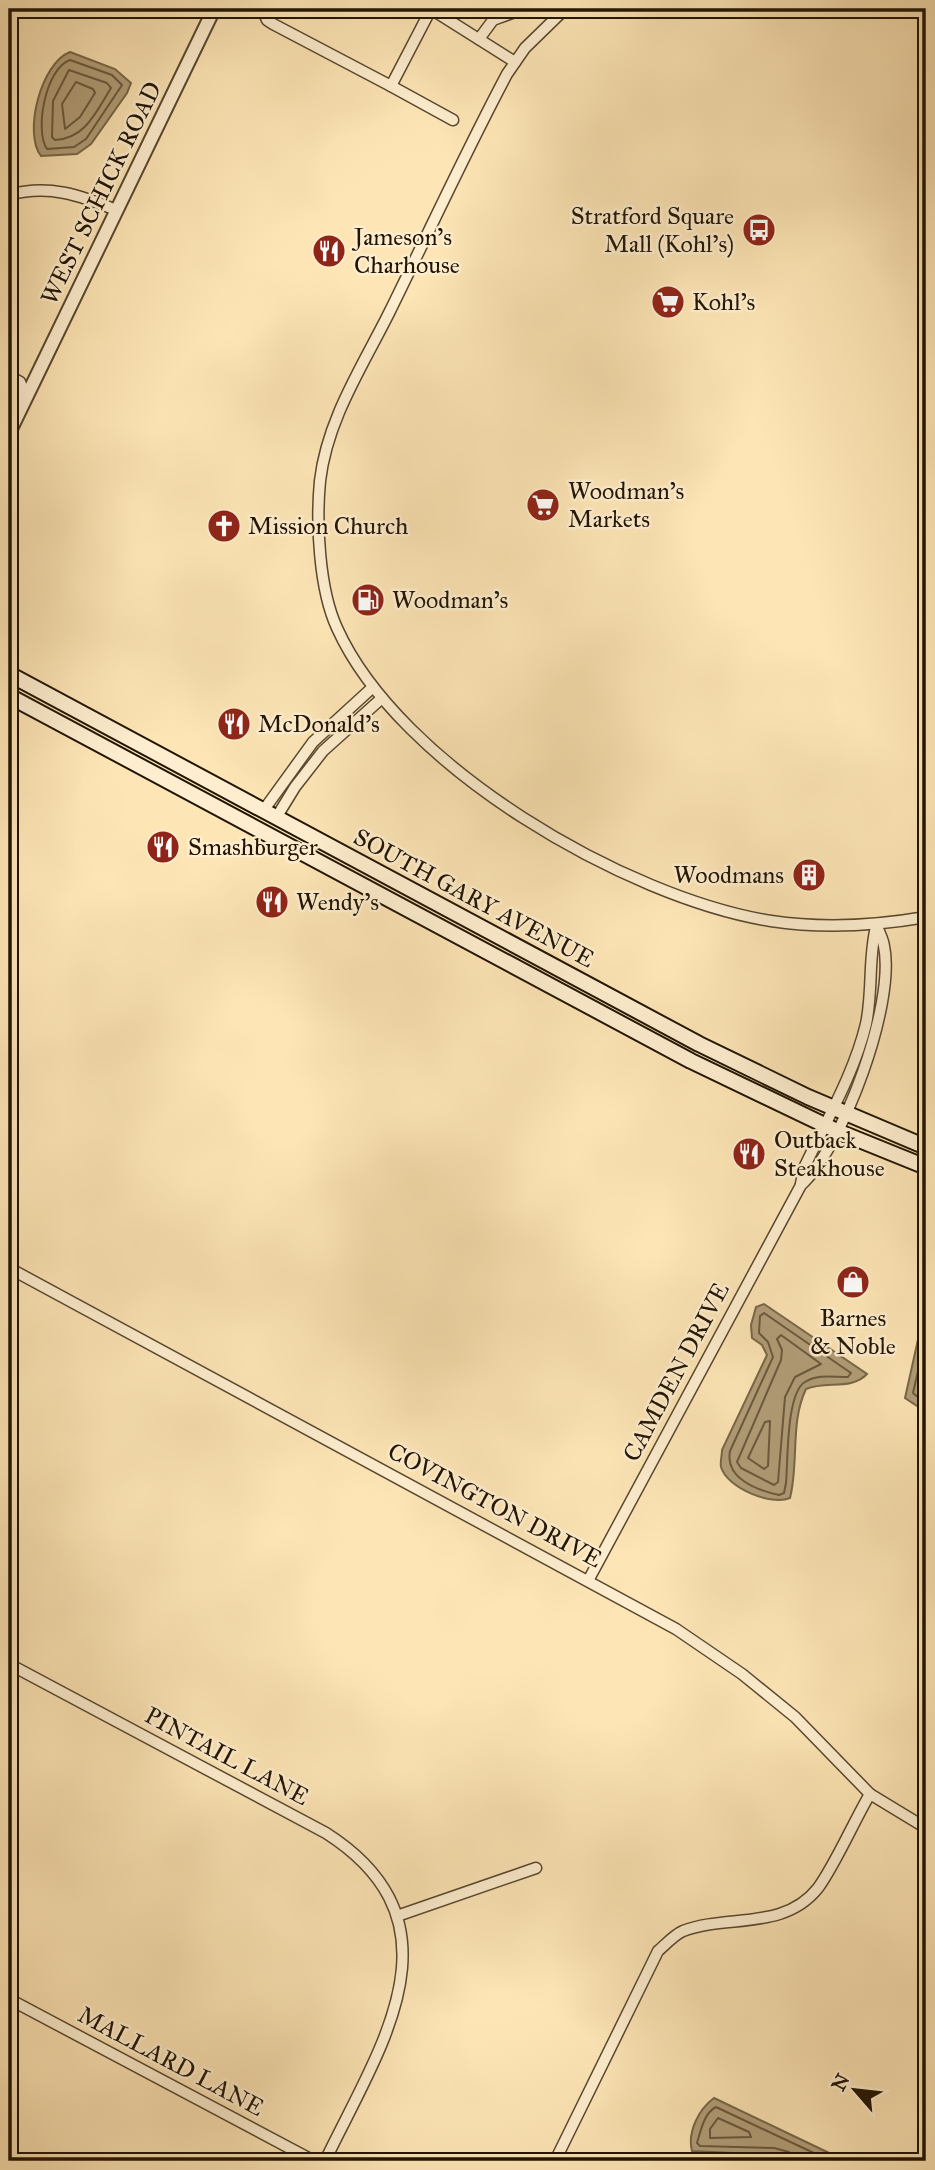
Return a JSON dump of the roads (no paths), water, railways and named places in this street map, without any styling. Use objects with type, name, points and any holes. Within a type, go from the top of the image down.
[{"type":"main road","name":"SOUTH GARY AVENUE","points":[[9,674],[699,1044],[839,1111],[926,1147]]},
{"type":"main road","name":"SOUTH GARY AVENUE","points":[[9,696],[661,1045],[830,1128],[926,1167]]},
{"type":"street","name":"WEST SCHICK ROAD","points":[[9,433],[214,9]]},
{"type":"street","points":[[262,9],[272,24],[453,120]]},
{"type":"street","points":[[391,86],[431,9],[515,62]]},
{"type":"street","points":[[479,40],[493,20],[523,9]]},
{"type":"street","points":[[565,9],[525,48],[482,121],[342,406],[329,438],[320,477],[318,532],[321,560],[336,627],[382,698],[480,790],[520,817],[603,861],[677,893],[747,916],[808,925],[877,926],[926,917]]},
{"type":"street","points":[[9,195],[22,191],[60,191],[116,211]]},
{"type":"street","points":[[9,376],[20,382],[26,396]]},
{"type":"street","points":[[9,393],[26,396]]},
{"type":"street","points":[[270,815],[313,742],[373,687]]},
{"type":"street","points":[[270,815],[323,751],[382,698]]},
{"type":"street","name":"CAMDEN DRIVE","points":[[589,1579],[801,1185],[815,1172],[830,1128],[839,1111],[866,1022],[872,981],[872,947],[877,926]]},
{"type":"street","name":"COVINGTON DRIVE","points":[[9,1268],[589,1579],[676,1629],[742,1674],[795,1717],[870,1794],[926,1828]]},
{"type":"street","name":"PINTAIL LANE","points":[[9,1664],[335,1838],[367,1866],[397,1916]]},
{"type":"street","points":[[555,2161],[658,1951],[681,1932],[707,1925],[757,1920],[790,1910],[817,1888],[870,1794]]},
{"type":"street","points":[[325,2161],[398,2001],[403,1962],[397,1916],[536,1868]]},
{"type":"street","name":"MALLARD LANE","points":[[9,1998],[314,2161]]},
{"type":"water","points":[[70,52],[115,69],[131,83],[127,93],[91,144],[77,154],[41,156],[34,132],[38,100],[51,70]]},
{"type":"water","points":[[764,1304],[867,1374],[846,1384],[806,1389],[796,1429],[793,1485],[790,1498],[782,1500],[761,1497],[740,1488],[725,1475],[721,1467],[722,1450],[767,1355],[762,1345],[752,1338],[751,1325],[756,1307]]},
{"type":"water","points":[[926,1322],[926,1412],[905,1398],[919,1335]]},
{"type":"water","points":[[714,2098],[846,2161],[795,2161],[774,2155],[692,2151],[693,2129],[704,2108]]},
{"type":"place","name":"Stratford Square Mall (Kohl's)","points":[[759,230]]},
{"type":"place","name":"Jameson's Charhouse","points":[[329,251]]},
{"type":"place","name":"Kohl's","points":[[668,302]]},
{"type":"place","name":"Woodman's Markets","points":[[543,505]]},
{"type":"place","name":"Mission Church","points":[[224,526]]},
{"type":"place","name":"Woodman's","points":[[368,600]]},
{"type":"place","name":"McDonald's","points":[[234,724]]},
{"type":"place","name":"Smashburger","points":[[163,847]]},
{"type":"place","name":"Woodmans","points":[[809,875]]},
{"type":"place","name":"Wendy's","points":[[272,902]]},
{"type":"place","name":"Outback Steakhouse","points":[[749,1154]]},
{"type":"place","name":"Barnes & Noble","points":[[853,1282]]}]
